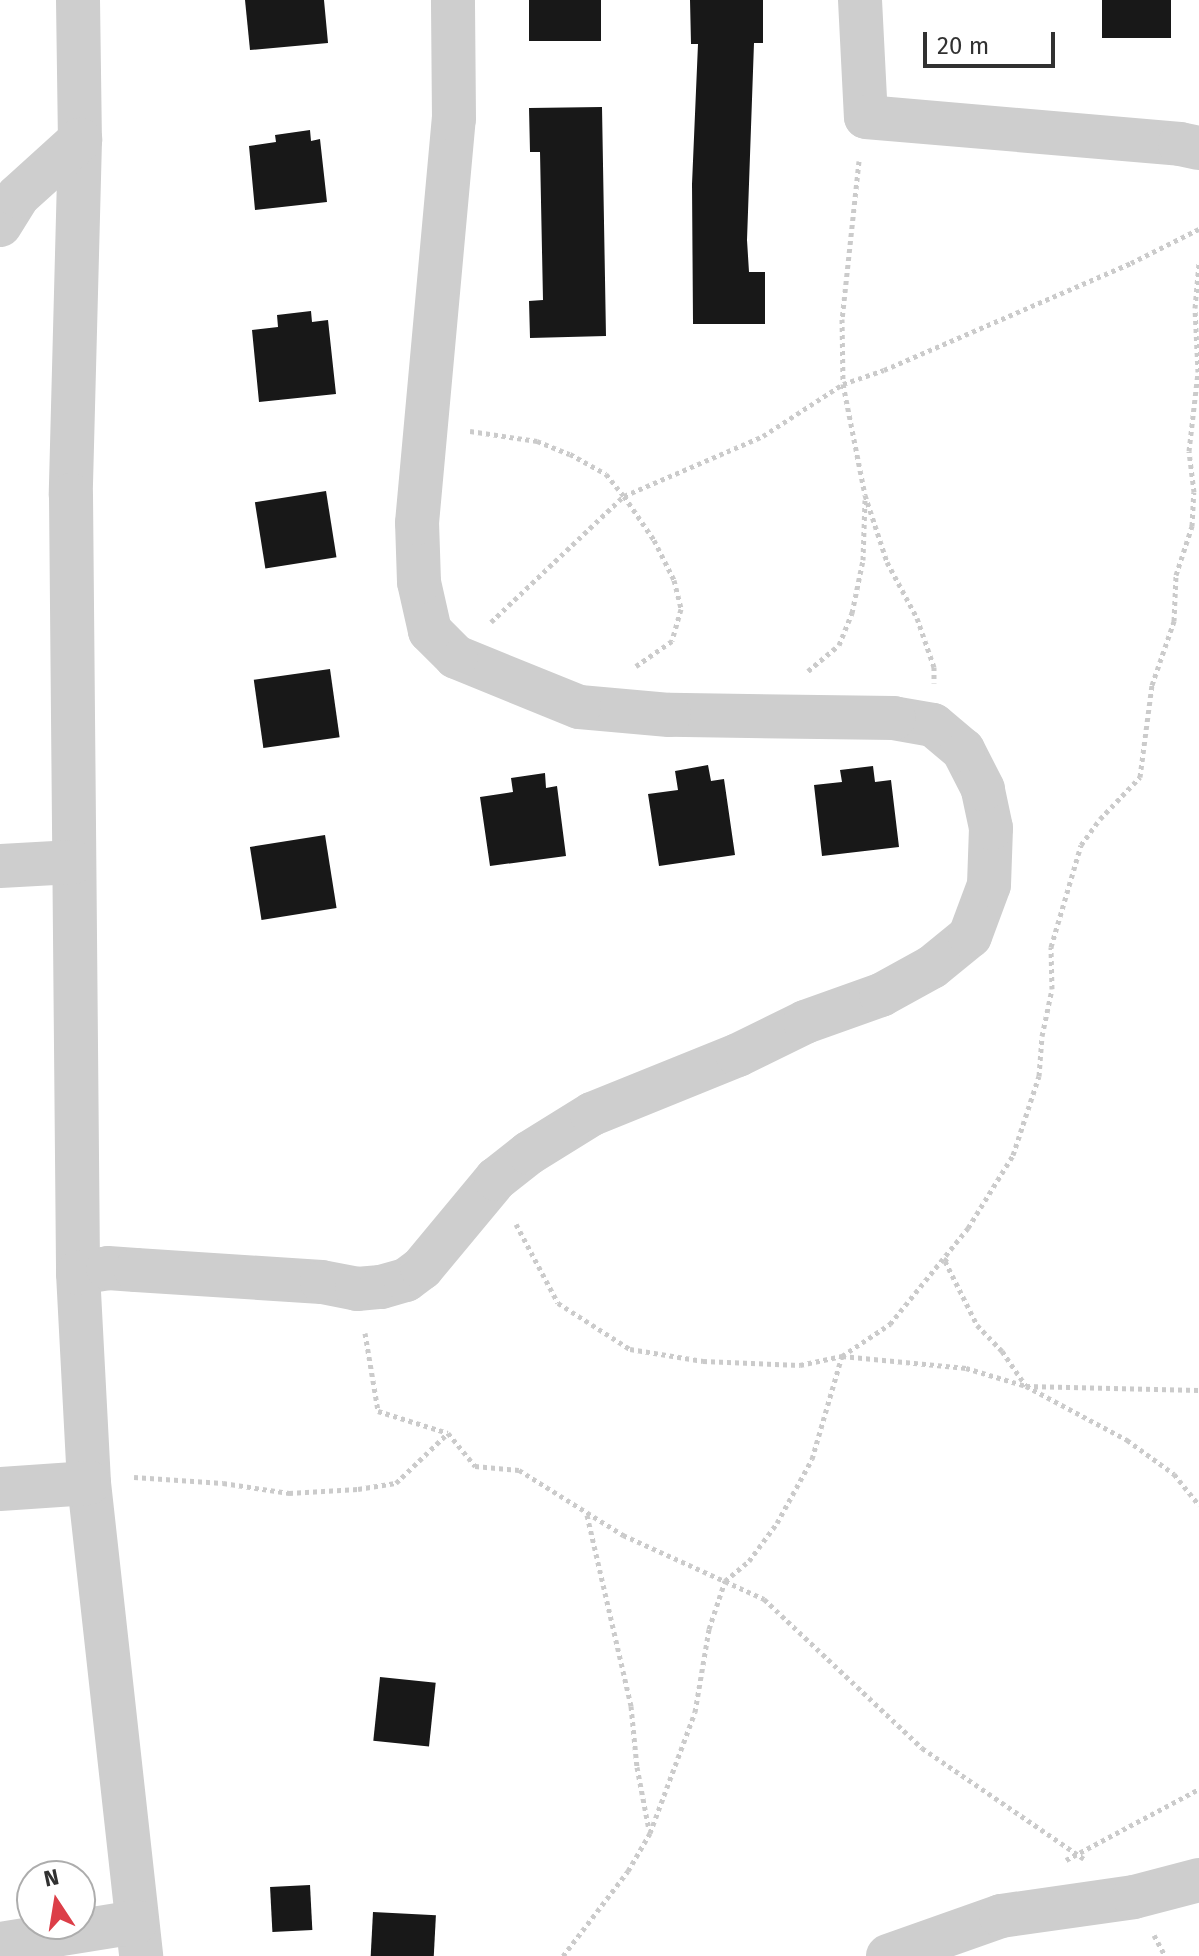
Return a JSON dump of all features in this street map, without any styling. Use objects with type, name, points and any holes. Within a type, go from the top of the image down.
[{"type":"street","points":[[0,1944],[139,1939],[89,1483],[78,1273],[71,495],[80,140],[78,0]]},
{"type":"street","points":[[78,1273],[108,1268],[322,1282],[357,1289],[406,1280],[422,1268],[496,1179],[529,1153],[592,1114],[738,1055],[805,1022],[881,995],[932,967],[970,936],[989,885],[991,828],[983,789],[963,750],[933,725],[894,718],[669,715],[579,707],[456,657],[430,631],[419,582],[417,523],[421,452],[431,388],[454,119],[453,0]]},
{"type":"street","points":[[860,0],[866,117],[1199,148]]},
{"type":"street","points":[[0,225],[18,196],[80,140]]},
{"type":"street","points":[[0,866],[73,862]]},
{"type":"street","points":[[1,1492],[89,1483]]},
{"type":"street","points":[[888,1956],[1001,1916],[1134,1897],[1199,1880]]},
{"type":"path","points":[[866,117],[842,319],[843,384],[865,495],[887,562],[917,618],[934,667],[933,725]]},
{"type":"path","points":[[456,657],[548,565],[624,496],[763,436],[843,384],[1106,274],[1199,229]]},
{"type":"path","points":[[1026,1386],[1002,1351],[977,1325],[945,1261],[1013,1155],[1039,1076],[1042,1036],[1052,989],[1051,947],[1081,845],[1100,819],[1140,777],[1152,685],[1174,621],[1176,575],[1192,526],[1194,492],[1189,451],[1198,372],[1195,308],[1199,262]]},
{"type":"path","points":[[431,388],[470,431],[537,441],[570,454],[606,474],[654,540],[674,580],[681,609],[672,641],[579,707]]},
{"type":"path","points":[[806,673],[839,645],[852,613],[863,560],[865,495]]},
{"type":"path","points":[[496,1179],[558,1303],[630,1349],[731,1362],[800,1365],[842,1356],[966,1368],[1026,1386],[1127,1440],[1174,1474],[1199,1505]]},
{"type":"path","points":[[563,1956],[628,1871],[650,1833],[695,1712],[709,1629],[725,1581],[749,1561],[777,1523],[812,1459],[842,1356],[890,1324],[968,1228]]},
{"type":"path","points":[[357,1289],[378,1411],[448,1433],[475,1466],[519,1470],[623,1535],[764,1599],[922,1748],[1075,1852]]},
{"type":"path","points":[[1026,1386],[1199,1390]]},
{"type":"path","points":[[89,1483],[145,1475],[289,1493],[358,1489],[396,1483],[448,1433]]},
{"type":"path","points":[[587,1514],[631,1706],[637,1767],[650,1833]]},
{"type":"path","points":[[1054,1870],[1075,1852],[1199,1789]]},
{"type":"building","points":[[245,0],[324,0],[328,43],[250,50]]},
{"type":"building","points":[[529,0],[601,0],[601,41],[529,41]]},
{"type":"building","points":[[690,0],[763,0],[763,43],[754,43],[747,240],[749,272],[765,272],[765,324],[693,324],[692,184],[698,44],[691,44]]},
{"type":"building","points":[[1102,0],[1171,0],[1171,38],[1102,38]]},
{"type":"building","points":[[602,107],[606,336],[530,338],[529,301],[543,300],[540,152],[530,152],[529,108]]},
{"type":"building","points":[[310,130],[311,141],[320,139],[327,202],[255,210],[249,146],[276,142],[275,135]]},
{"type":"building","points":[[311,311],[312,322],[328,320],[336,394],[259,402],[252,330],[278,327],[277,315]]},
{"type":"building","points":[[326,491],[336,557],[265,568],[255,502]]},
{"type":"building","points":[[330,669],[340,737],[263,748],[254,680]]},
{"type":"building","points":[[708,765],[711,781],[724,779],[735,855],[659,866],[648,794],[678,790],[675,771]]},
{"type":"building","points":[[873,766],[875,782],[891,780],[899,847],[822,856],[814,785],[842,782],[840,770]]},
{"type":"building","points":[[545,773],[546,788],[557,786],[566,856],[490,866],[480,797],[513,792],[511,778]]},
{"type":"building","points":[[325,835],[337,908],[262,920],[250,847]]},
{"type":"building","points":[[380,1677],[436,1683],[429,1747],[373,1741]]},
{"type":"building","points":[[310,1885],[312,1930],[272,1932],[270,1887]]},
{"type":"building","points":[[373,1912],[436,1915],[434,1956],[371,1956]]}]
